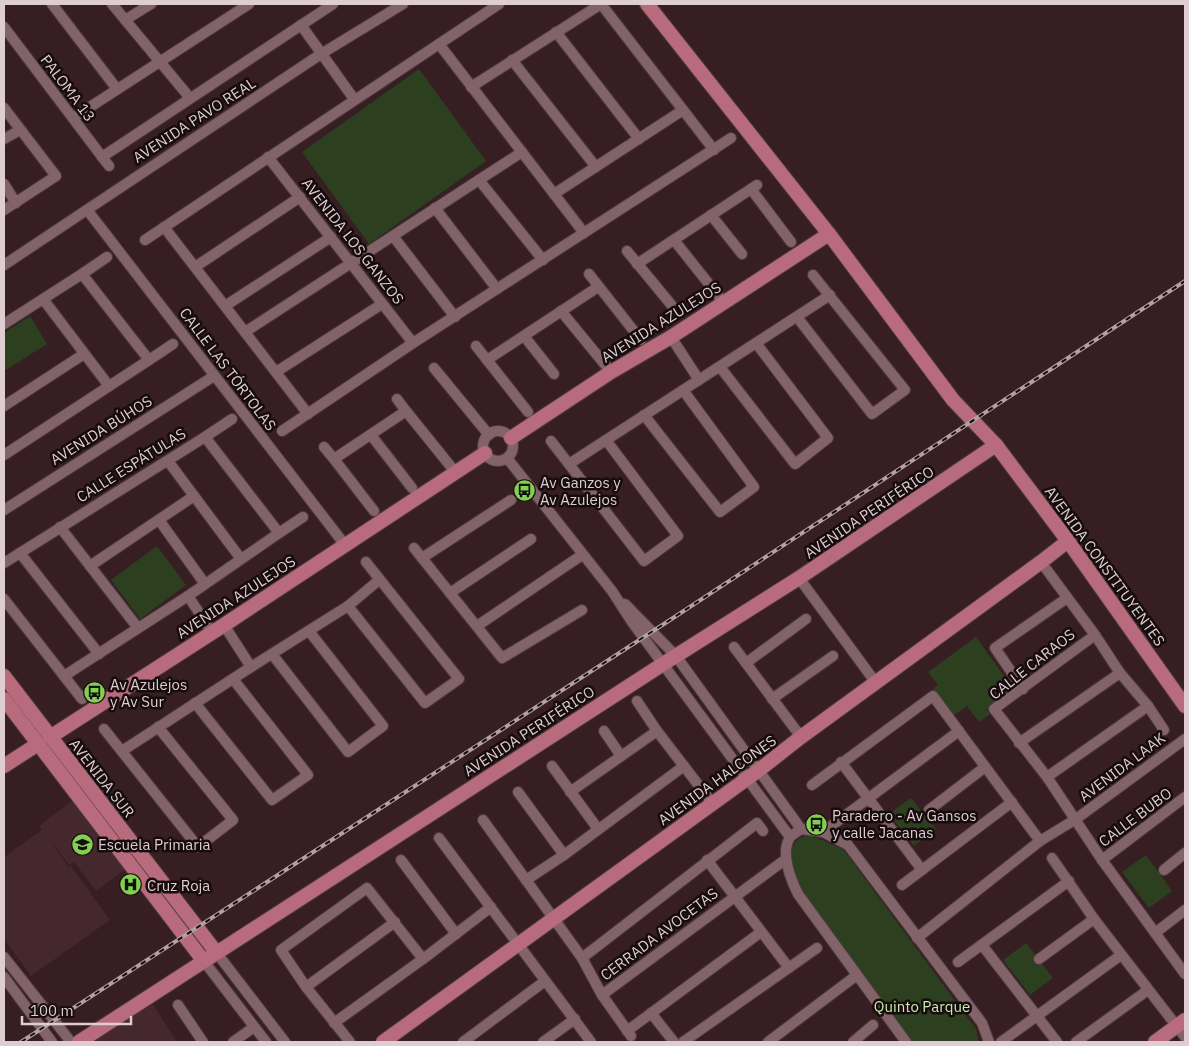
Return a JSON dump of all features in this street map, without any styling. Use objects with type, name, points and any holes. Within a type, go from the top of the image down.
[{"type":"main road","name":"AVENIDA CONSTITUYENTES","points":[[647,4],[829,234],[953,400],[996,446],[1068,541],[1185,706]]},
{"type":"main road","name":"AVENIDA AZULEJOS","points":[[511,438],[611,372],[674,341],[720,299],[829,234]]},
{"type":"main road","name":"AVENIDA PERIFÉRICO","points":[[79,1042],[662,664],[799,578],[996,446]]},
{"type":"main road","name":"AVENIDA AZULEJOS","points":[[4,766],[223,631],[345,545],[485,453]]},
{"type":"main road","name":"AVENIDA HALCONES","points":[[384,1042],[520,945],[759,770],[801,737],[1043,566],[1068,541]]},
{"type":"main road","name":"AVENIDA SUR","points":[[4,676],[44,741],[149,890],[203,960]]},
{"type":"main road","name":"AVENIDA SUR","points":[[4,699],[44,741],[161,881],[216,952]]},
{"type":"main road","points":[[149,890],[161,881]]},
{"type":"main road","points":[[1155,1042],[1183,1030]]},
{"type":"street","points":[[52,4],[117,89]]},
{"type":"street","points":[[112,4],[190,98]]},
{"type":"street","points":[[125,20],[151,4]]},
{"type":"street","points":[[73,118],[249,4]]},
{"type":"street","points":[[102,157],[333,4]]},
{"type":"street","name":"AVENIDA PAVO REAL","points":[[4,264],[321,54],[403,4]]},
{"type":"street","points":[[145,240],[499,4]]},
{"type":"street","points":[[471,86],[601,4],[714,150]]},
{"type":"street","points":[[301,25],[354,99]]},
{"type":"street","name":"PALOMA 13","points":[[4,27],[109,166]]},
{"type":"street","points":[[556,32],[639,139]]},
{"type":"street","points":[[438,44],[584,233]]},
{"type":"street","points":[[512,60],[596,167]]},
{"type":"street","points":[[4,108],[56,176],[4,210]]},
{"type":"street","points":[[554,194],[683,110]]},
{"type":"street","points":[[4,139],[20,130]]},
{"type":"street","points":[[282,431],[455,316],[731,138]]},
{"type":"street","points":[[245,332],[522,152]]},
{"type":"street","name":"AVENIDA LOS GANZOS","points":[[268,157],[413,344]]},
{"type":"street","points":[[479,180],[543,260]]},
{"type":"street","points":[[4,184],[16,203]]},
{"type":"street","points":[[637,264],[754,187],[791,242]]},
{"type":"street","points":[[195,267],[300,197]]},
{"type":"street","points":[[435,208],[497,289]]},
{"type":"street","name":"CALLE LAS TÓRTOLAS","points":[[88,210],[345,545]]},
{"type":"street","points":[[711,216],[742,254]]},
{"type":"street","points":[[164,227],[308,414]]},
{"type":"street","points":[[393,236],[455,316]]},
{"type":"street","points":[[225,306],[331,237]]},
{"type":"street","points":[[674,240],[720,299]]},
{"type":"street","points":[[626,251],[678,313]]},
{"type":"street","points":[[4,324],[107,257]]},
{"type":"street","points":[[82,274],[149,360]]},
{"type":"street","points":[[589,274],[641,340]]},
{"type":"street","points":[[796,317],[872,414],[905,390],[813,275]]},
{"type":"street","points":[[488,360],[598,287]]},
{"type":"street","points":[[570,464],[830,295]]},
{"type":"street","points":[[43,299],[109,386]]},
{"type":"street","points":[[276,372],[382,304]]},
{"type":"street","points":[[561,311],[611,372]]},
{"type":"street","points":[[524,336],[554,374]]},
{"type":"street","points":[[674,341],[699,380]]},
{"type":"street","points":[[720,366],[795,464],[828,438],[756,343]]},
{"type":"street","points":[[4,455],[173,344]]},
{"type":"street","points":[[476,346],[528,412]]},
{"type":"street","points":[[4,406],[84,354]]},
{"type":"street","points":[[434,368],[489,435]]},
{"type":"street","name":"AVENIDA BÚHOS","points":[[4,510],[214,376]]},
{"type":"street","points":[[644,415],[720,512],[754,487],[682,390]]},
{"type":"street","points":[[397,399],[456,473]]},
{"type":"street","points":[[334,459],[406,411]]},
{"type":"street","points":[[205,436],[232,419]]},
{"type":"street","points":[[493,432],[503,432],[511,438],[513,451],[507,458],[495,461],[485,453],[483,445],[493,432]]},
{"type":"street","points":[[371,435],[412,488]]},
{"type":"street","name":"CALLE ESPÁTULAS","points":[[4,563],[205,436],[279,533]]},
{"type":"street","points":[[551,442],[644,561],[678,536],[606,440]]},
{"type":"street","points":[[324,447],[374,511]]},
{"type":"street","points":[[507,458],[635,620],[662,664],[790,837]]},
{"type":"street","points":[[168,461],[241,559]]},
{"type":"street","points":[[90,566],[194,496]]},
{"type":"street","points":[[422,558],[511,500]]},
{"type":"street","points":[[64,676],[188,596],[303,517]]},
{"type":"street","points":[[159,520],[205,584]]},
{"type":"street","points":[[60,527],[138,628]]},
{"type":"street","points":[[450,593],[531,539]]},
{"type":"street","points":[[414,548],[502,658],[582,610]]},
{"type":"street","points":[[20,553],[99,654]]},
{"type":"street","points":[[476,626],[582,555]]},
{"type":"street","points":[[348,606],[425,703],[460,679],[366,562]]},
{"type":"street","name":"CALLE CARAOS","points":[[1043,566],[1095,635],[1120,673],[1148,706],[1164,730]]},
{"type":"street","points":[[799,578],[876,683]]},
{"type":"street","points":[[122,751],[348,606],[380,580]]},
{"type":"street","points":[[188,596],[223,631],[252,666]]},
{"type":"street","points":[[1022,689],[994,648],[1067,598]]},
{"type":"street","points":[[4,599],[82,699]]},
{"type":"street","points":[[746,663],[806,619]]},
{"type":"street","points":[[635,620],[656,636],[676,656],[801,829]]},
{"type":"street","points":[[272,654],[348,752],[383,726],[309,631]]},
{"type":"street","name":"CALLE CARAOS","points":[[1073,815],[1047,777],[994,709],[1095,635]]},
{"type":"street","points":[[647,642],[656,636]]},
{"type":"street","points":[[734,647],[801,737]]},
{"type":"street","points":[[772,699],[833,656]]},
{"type":"street","points":[[1019,743],[1120,673]]},
{"type":"street","points":[[195,703],[272,800],[308,775],[233,679]]},
{"type":"street","points":[[812,785],[933,696],[1040,841]]},
{"type":"street","points":[[637,700],[657,731],[712,804]]},
{"type":"street","points":[[1047,777],[1148,706]]},
{"type":"street","points":[[104,729],[198,847],[233,820],[158,727]]},
{"type":"street","points":[[823,832],[959,730]]},
{"type":"street","points":[[604,731],[621,756]]},
{"type":"street","points":[[570,792],[657,731]]},
{"type":"street","name":"AVENIDA LAAK","points":[[917,938],[1073,815],[1185,738]]},
{"type":"street","points":[[841,762],[922,870]]},
{"type":"street","points":[[552,766],[598,829]]},
{"type":"street","points":[[526,880],[684,766]]},
{"type":"street","points":[[929,810],[985,767]]},
{"type":"street","points":[[518,792],[564,854]]},
{"type":"street","name":"CALLE BUBO","points":[[1102,860],[1185,797]]},
{"type":"street","points":[[902,885],[1012,802]]},
{"type":"street","name":"CALLE BUBO","points":[[1073,815],[1102,860],[1184,971]]},
{"type":"street","name":"CERRADA AVOCETAS","points":[[483,820],[582,958],[602,995],[629,1033],[651,1013],[761,932]]},
{"type":"street","name":"CERRADA AVOCETAS","points":[[582,958],[757,823],[763,831]]},
{"type":"street","points":[[906,1042],[798,894],[789,874],[786,850],[790,837],[801,829],[823,832],[848,845],[982,1023],[989,1042]]},
{"type":"street","points":[[439,838],[592,1042]]},
{"type":"street","points":[[1164,870],[1185,853]]},
{"type":"street","points":[[1052,858],[1094,919],[1148,990],[1183,1030]]},
{"type":"street","name":"CERRADA AVOCETAS","points":[[602,995],[786,859]]},
{"type":"street","points":[[401,860],[456,934]]},
{"type":"street","name":"CERRADA AVOCETAS","points":[[707,860],[789,968]]},
{"type":"street","points":[[958,962],[1069,881]]},
{"type":"street","points":[[350,1042],[306,987],[281,950],[367,888],[423,959]]},
{"type":"street","points":[[334,1023],[491,907]]},
{"type":"street","points":[[1155,933],[1185,910]]},
{"type":"street","points":[[1039,960],[1094,919]]},
{"type":"street","points":[[306,987],[395,922]]},
{"type":"street","points":[[982,945],[1057,1042]]},
{"type":"street","points":[[684,1042],[817,948]]},
{"type":"street","name":"AVENIDA SUR","points":[[216,952],[285,1042]]},
{"type":"street","points":[[1000,1042],[1121,954]]},
{"type":"street","points":[[4,956],[71,1042]]},
{"type":"street","name":"AVENIDA SUR","points":[[203,960],[266,1042]]},
{"type":"street","points":[[768,1042],[857,975]]},
{"type":"street","points":[[4,978],[52,1042]]},
{"type":"street","points":[[463,1042],[545,981]]},
{"type":"street","points":[[1076,1042],[1148,990]]},
{"type":"street","points":[[178,1005],[203,1042]]},
{"type":"street","points":[[651,1013],[674,1042]]},
{"type":"street","points":[[543,1042],[575,1020]]},
{"type":"street","points":[[855,1042],[873,1025]]},
{"type":"street","points":[[233,1042],[254,1027]]},
{"type":"shaded area","points":[[76,798],[128,867],[96,891],[74,862],[69,865],[47,836],[69,868],[71,866],[110,920],[31,976],[4,939],[4,857],[42,830],[39,826]]},
{"type":"shaded area","points":[[152,1003],[177,1042],[92,1042]]},
{"type":"green space","points":[[419,69],[486,161],[369,244],[302,152]]},
{"type":"green space","points":[[30,316],[47,344],[4,371],[4,333]]},
{"type":"green space","points":[[157,546],[186,585],[140,619],[111,580]]},
{"type":"green space","points":[[976,637],[1014,690],[987,709],[990,714],[979,722],[967,706],[953,716],[933,689],[938,685],[928,672]]},
{"type":"green space","points":[[911,798],[936,829],[914,846],[889,814]]},
{"type":"green space","name":"Quinto Parque","points":[[810,835],[843,849],[976,1029],[979,1042],[911,1042],[802,892],[793,867],[792,850],[800,838]]},
{"type":"green space","points":[[1146,855],[1172,891],[1149,908],[1122,872]]},
{"type":"green space","points":[[1026,943],[1053,978],[1030,995],[1003,960]]},
{"type":"railway","points":[[21,1042],[670,620],[1185,281]]},
{"type":"place","name":"Av Ganzos y Av Azulejos","points":[[524,491]]},
{"type":"place","name":"Av Azulejos y Av Sur","points":[[94,693]]},
{"type":"place","name":"Paradero - Av Gansos y calle Jacanas","points":[[816,824]]},
{"type":"place","name":"Escuela Primaria","points":[[82,844]]},
{"type":"place","name":"Cruz Roja","points":[[131,885]]}]
